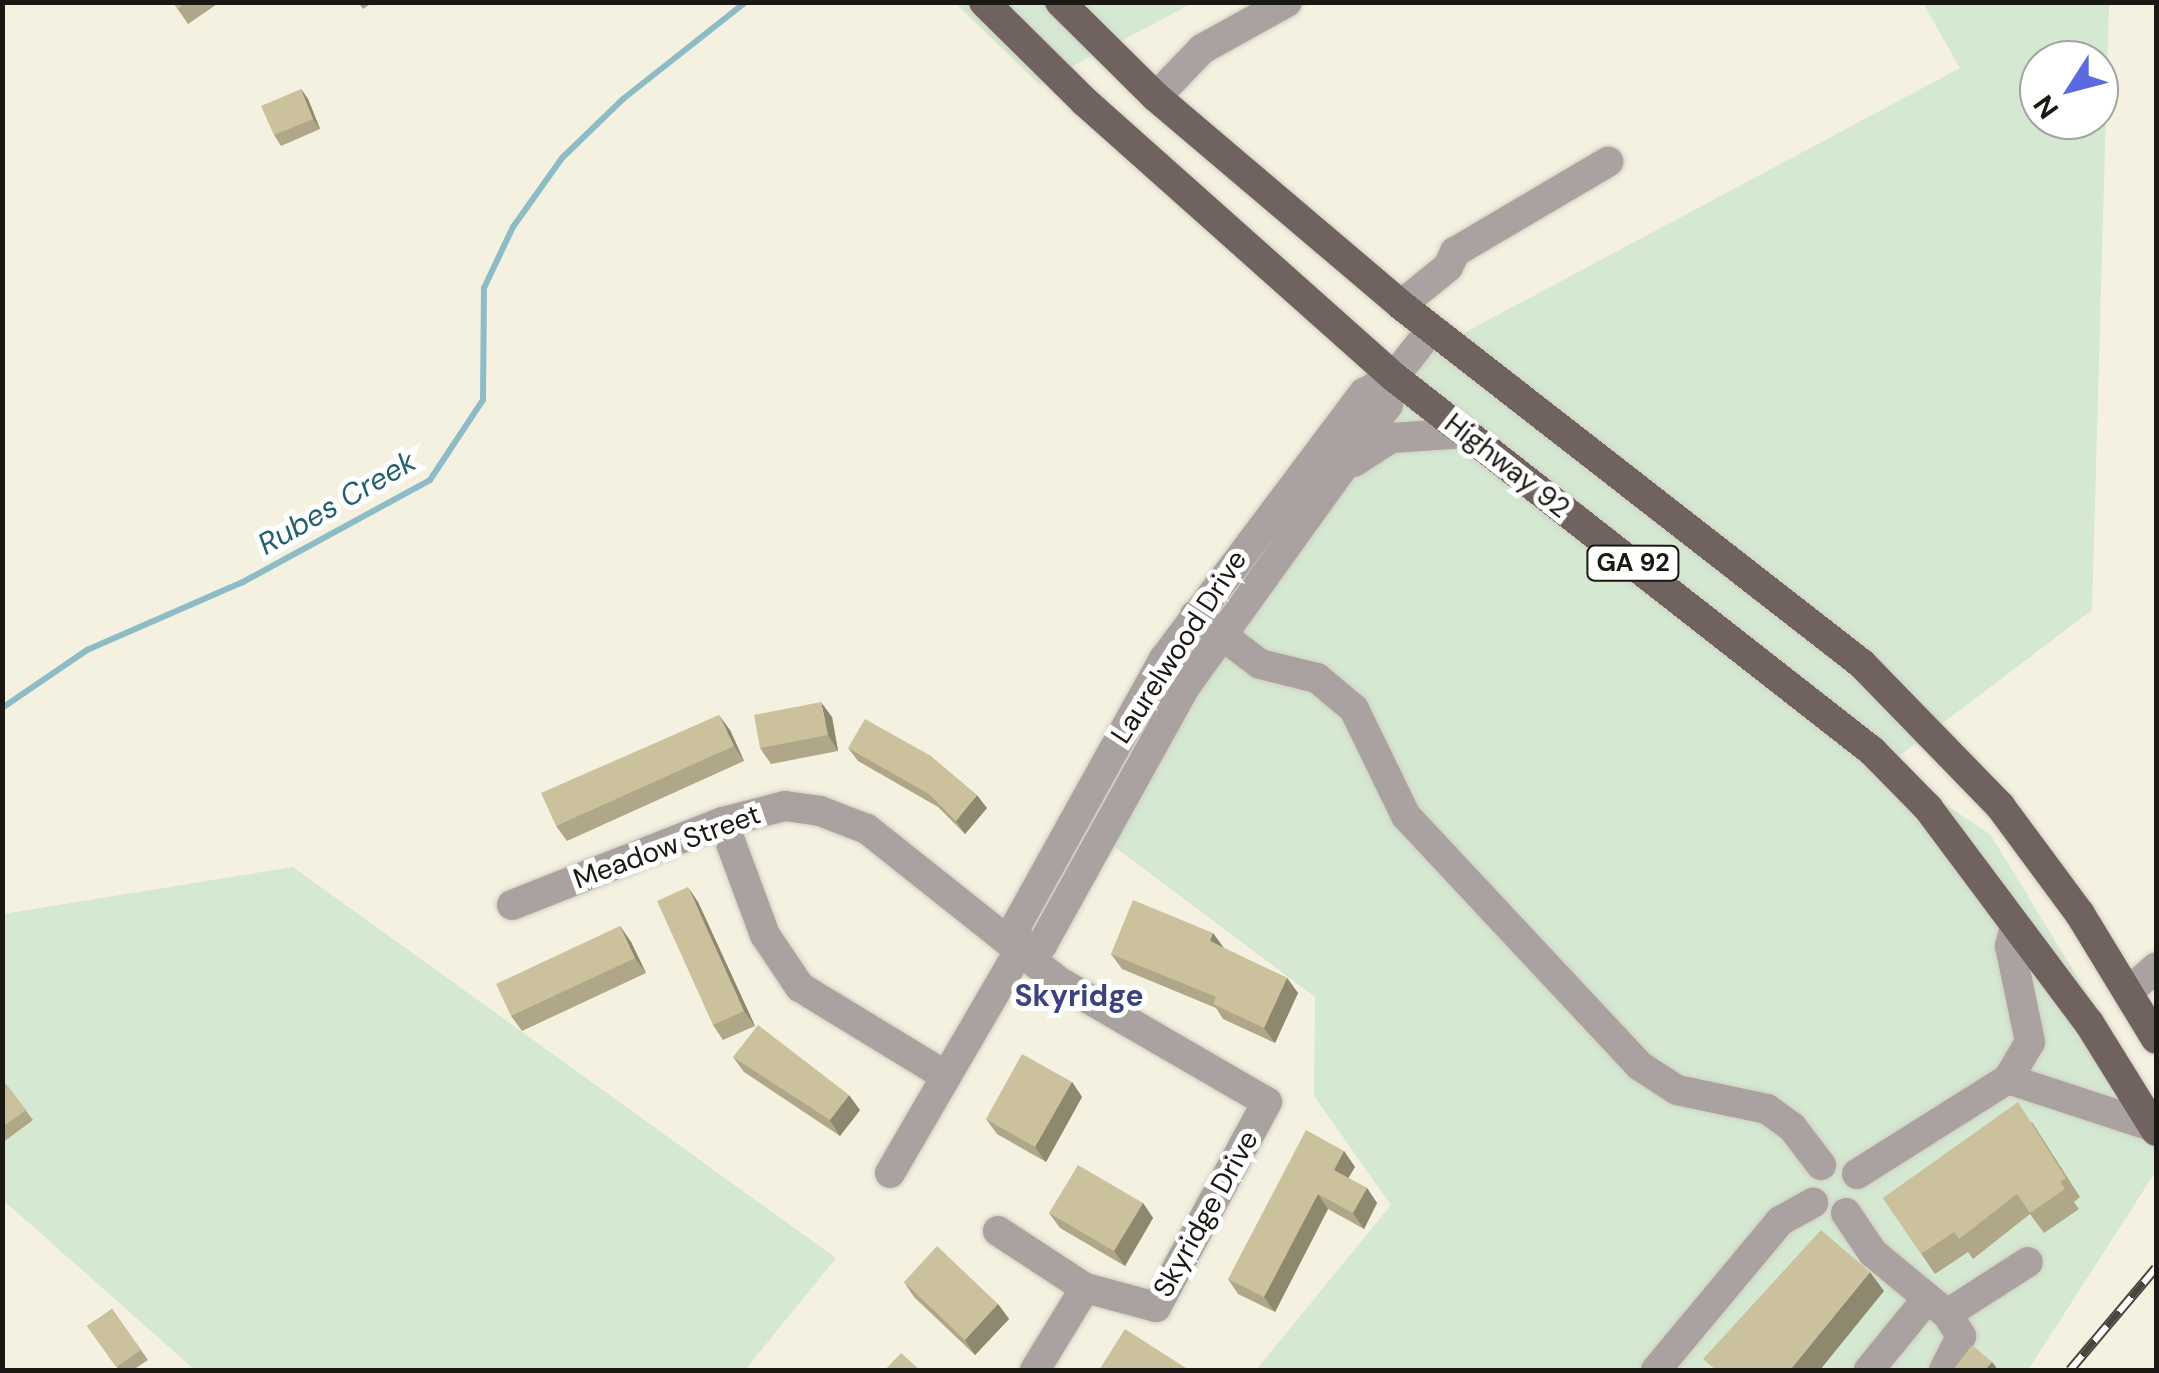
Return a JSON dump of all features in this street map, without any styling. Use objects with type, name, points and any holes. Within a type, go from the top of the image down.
[{"type":"main road","name":"Highway 92","points":[[984,2],[1084,101],[1394,377],[1872,751],[1928,808],[2088,1023],[2155,1129]]},
{"type":"main road","name":"GA 92","points":[[1060,2],[1156,97],[1431,330],[1862,664],[2000,806],[2156,1038]]},
{"type":"main road","points":[[2088,1023],[2128,992]]},
{"type":"street","points":[[1156,97],[1202,50],[1288,2]]},
{"type":"street","points":[[1401,305],[1448,267],[1455,252],[1608,162]]},
{"type":"street","name":"Laurelwood Drive","points":[[1207,624],[1364,393],[1394,377],[1431,330]]},
{"type":"street","name":"Laurelwood Drive","points":[[890,1172],[1018,951],[1016,926],[1133,710],[1344,470],[1388,405],[1394,377]]},
{"type":"street","name":"Laurelwood Drive","points":[[1344,470],[1392,438],[1466,433]]},
{"type":"street","points":[[1207,624],[1260,664],[1317,678],[1354,708],[1406,816],[1640,1066],[1677,1090],[1767,1109],[1792,1127],[1821,1165]]},
{"type":"street","name":"Meadow Street","points":[[512,905],[723,822],[785,806],[867,829],[1018,951]]},
{"type":"street","points":[[723,822],[765,936],[800,987],[946,1076]]},
{"type":"street","points":[[1857,1174],[2008,1079],[2030,1042],[2010,946],[2014,927]]},
{"type":"street","name":"Skyridge Drive","points":[[998,1231],[1086,1288],[1156,1307],[1267,1102],[1058,981],[1018,951]]},
{"type":"street","points":[[2128,992],[2156,968]]},
{"type":"street","points":[[2008,1079],[2155,1129]]},
{"type":"street","points":[[1839,1162],[1857,1174],[1861,1194],[1846,1213],[1830,1215],[1813,1204],[1810,1179],[1821,1165],[1839,1162]]},
{"type":"street","points":[[1656,1370],[1780,1221],[1813,1204]]},
{"type":"street","points":[[1846,1213],[1873,1252],[1937,1307],[1961,1336],[1944,1370]]},
{"type":"street","points":[[1869,1370],[1937,1307],[2028,1262]]},
{"type":"street","points":[[1035,1370],[1086,1288]]},
{"type":"green space","points":[[955,3],[1193,3],[1039,84]]},
{"type":"green space","points":[[1923,3],[2109,3],[2108,40],[2019,40],[2019,140],[2105,140],[2092,610],[1886,766],[1990,834],[2156,1106],[2156,1171],[2028,1370],[1256,1370],[1391,1205],[1314,1096],[1315,997],[1075,817],[1391,372],[1960,68]]},
{"type":"green space","points":[[293,867],[836,1258],[745,1370],[195,1370],[3,1200],[3,914]]},
{"type":"building","points":[[301,89],[313,119],[274,135],[261,106]]},
{"type":"building","points":[[821,702],[828,735],[760,748],[754,715]]},
{"type":"building","points":[[719,715],[734,746],[556,826],[541,793]]},
{"type":"building","points":[[865,719],[931,756],[977,795],[956,821],[929,794],[848,748]]},
{"type":"building","points":[[688,887],[744,1011],[713,1025],[657,901]]},
{"type":"building","points":[[1133,900],[1213,933],[1210,941],[1287,978],[1264,1028],[1213,1004],[1216,997],[1111,954]]},
{"type":"building","points":[[620,926],[635,958],[511,1016],[496,984]]},
{"type":"building","points":[[758,1025],[849,1095],[830,1120],[733,1057]]},
{"type":"building","points":[[1022,1054],[1072,1082],[1035,1147],[986,1119]]},
{"type":"building","points":[[6,1084],[26,1110],[2,1127],[2,1087]]},
{"type":"building","points":[[2018,1102],[2066,1178],[2060,1182],[2065,1189],[2030,1213],[2017,1194],[1959,1239],[1954,1232],[1921,1254],[1883,1198]]},
{"type":"building","points":[[1306,1130],[1344,1151],[1334,1170],[1367,1188],[1353,1213],[1318,1194],[1264,1297],[1228,1279]]},
{"type":"building","points":[[1078,1165],[1143,1203],[1114,1251],[1049,1213]]},
{"type":"building","points":[[1821,1230],[1870,1272],[1790,1370],[1716,1370],[1703,1359]]},
{"type":"building","points":[[937,1246],[998,1304],[965,1340],[904,1282]]},
{"type":"building","points":[[112,1309],[141,1350],[116,1367],[87,1326]]},
{"type":"building","points":[[1125,1329],[1189,1370],[1099,1370]]},
{"type":"building","points":[[1972,1345],[1992,1362],[1985,1370],[1953,1370]]},
{"type":"building","points":[[901,1353],[920,1370],[885,1370]]},
{"type":"waterway","name":"Rubes Creek","points":[[2,708],[87,650],[243,582],[430,480],[483,400],[484,288],[513,227],[562,158],[623,99],[746,2]]},
{"type":"railway","points":[[2070,1370],[2156,1268]]},
{"type":"district","name":"Skyridge","points":[[1079,996]]}]
